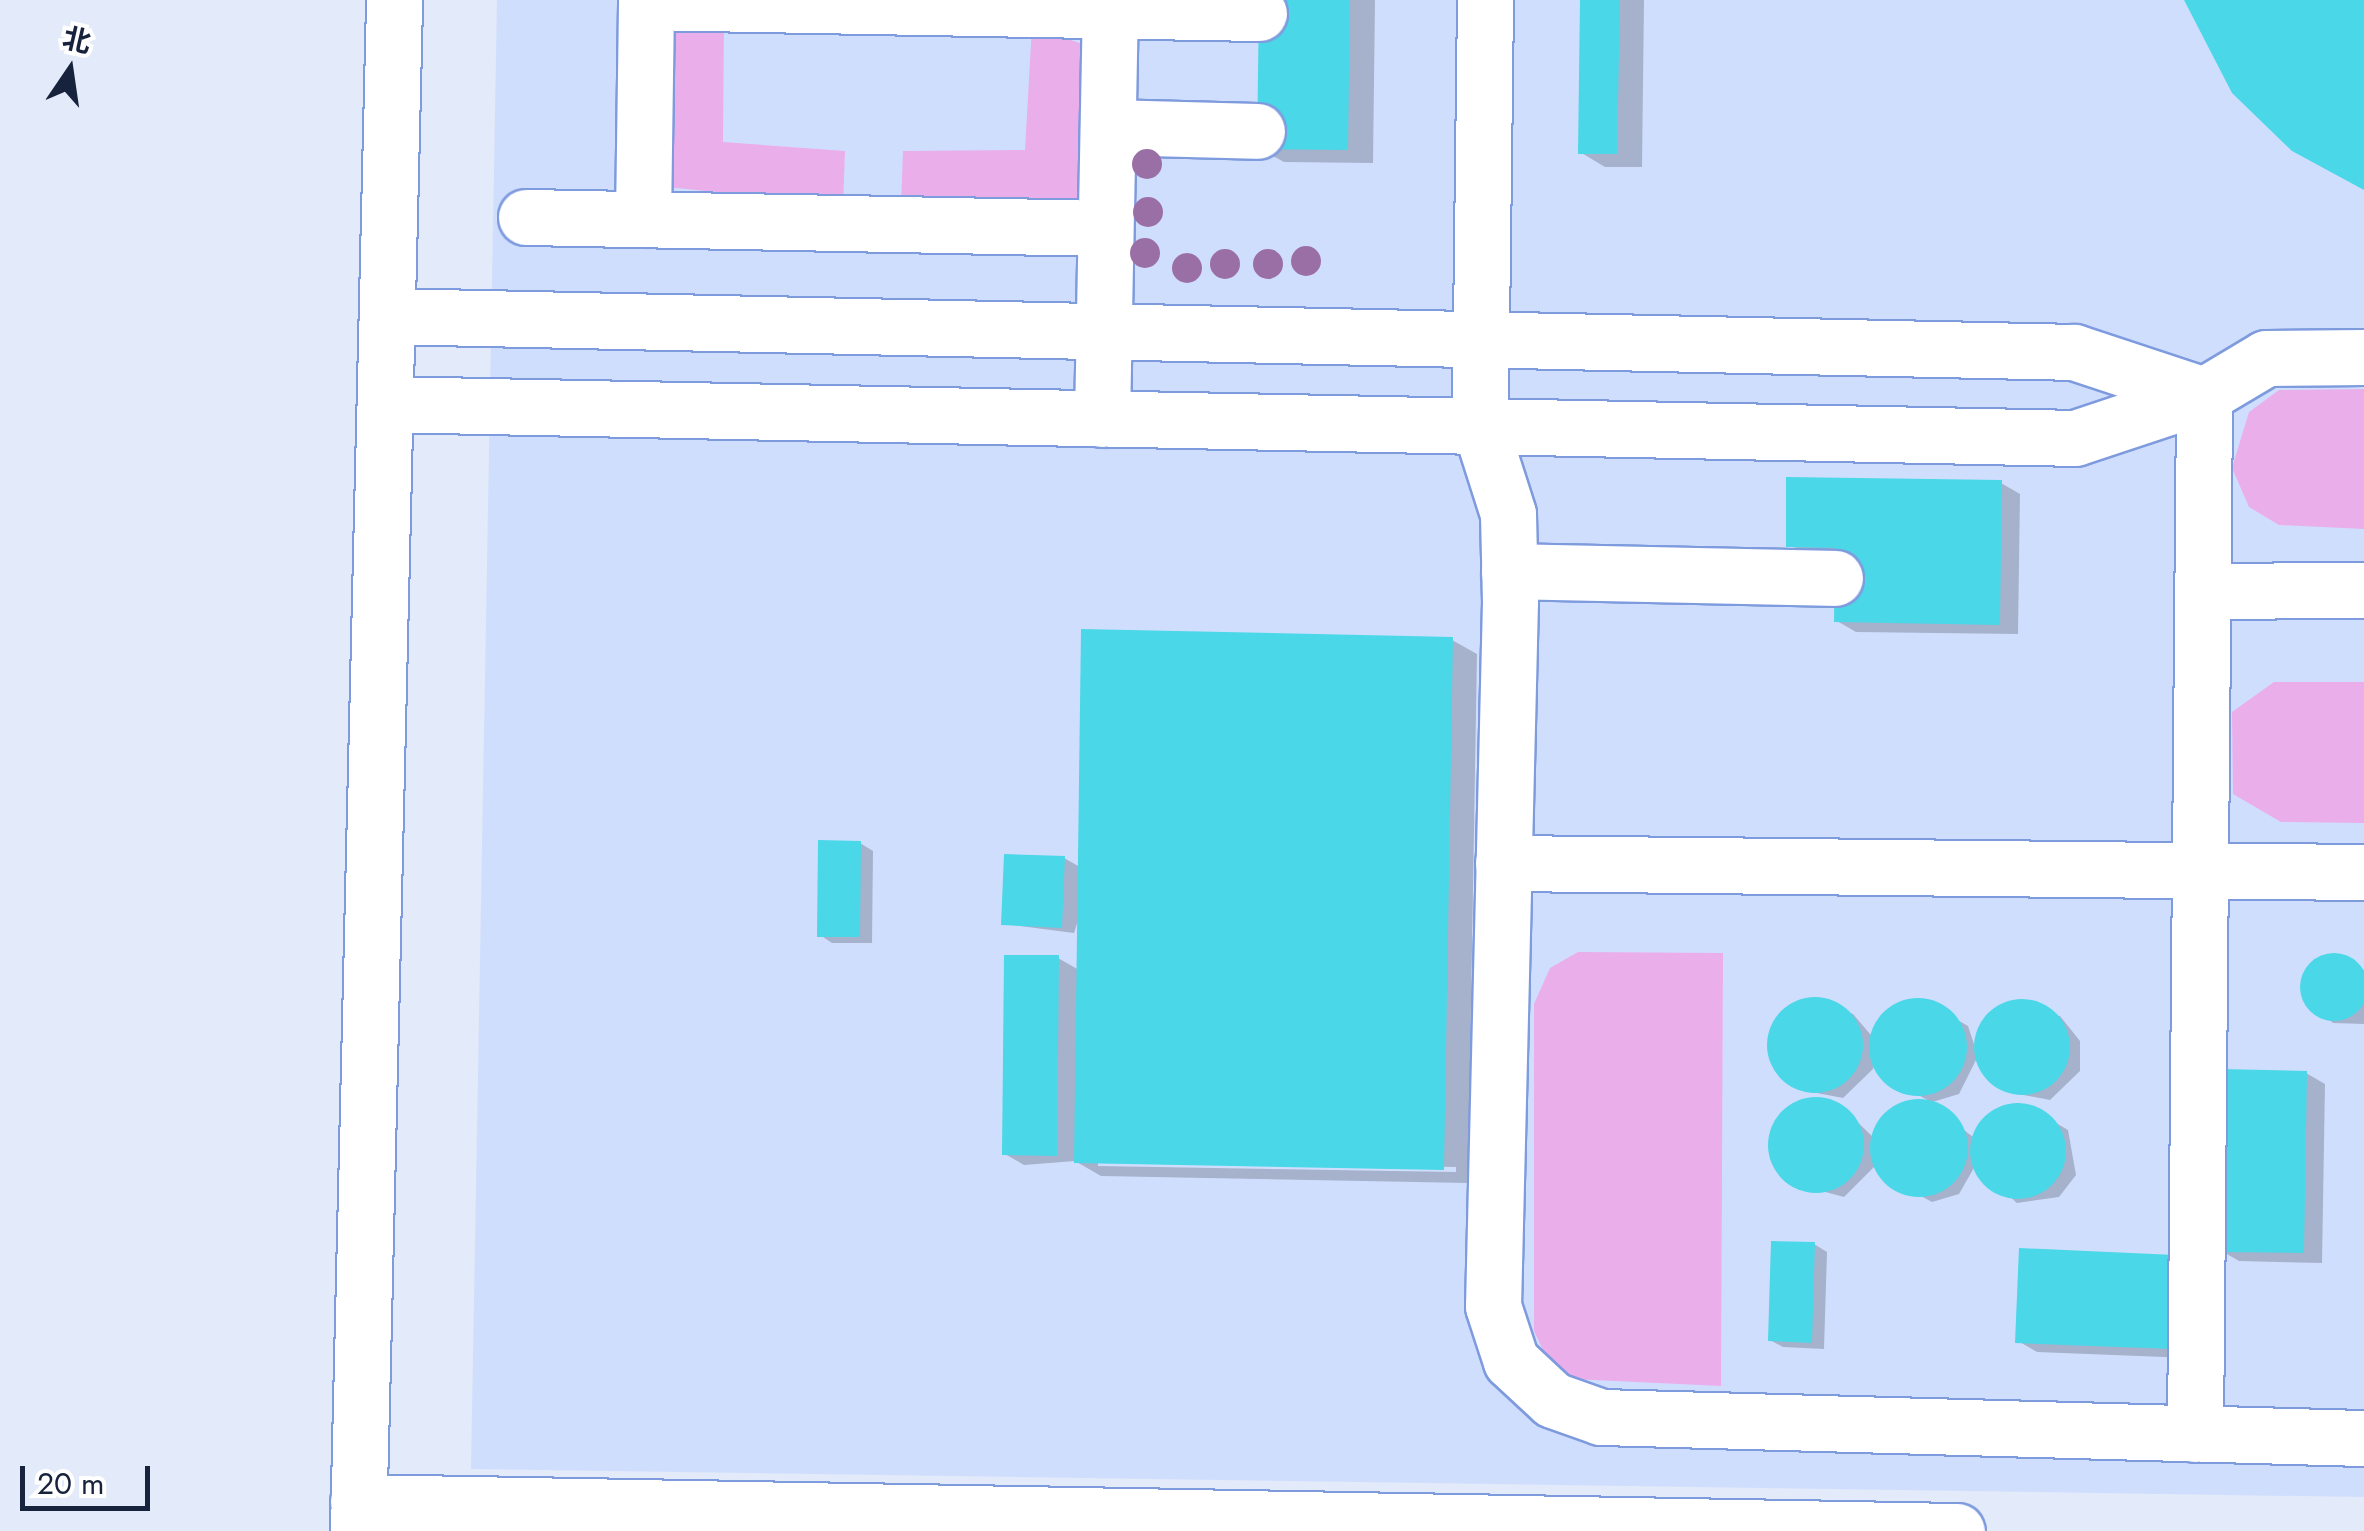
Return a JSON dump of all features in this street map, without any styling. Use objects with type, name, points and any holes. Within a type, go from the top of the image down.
[{"type":"street","points":[[394,0],[358,1516],[1957,1531]]},
{"type":"street","points":[[1484,0],[1480,426],[1508,514],[1509,570],[1492,1306],[1510,1361],[1529,1384],[1601,1417],[2364,1438]]},
{"type":"street","points":[[642,219],[646,1],[1110,5],[1258,13]]},
{"type":"street","points":[[1102,419],[1110,5]]},
{"type":"street","points":[[1108,127],[1257,131]]},
{"type":"street","points":[[526,217],[1105,228]]},
{"type":"street","points":[[387,316],[2074,352],[2204,395]]},
{"type":"street","points":[[385,404],[2075,438],[2204,395],[2266,358],[2364,357]]},
{"type":"street","points":[[2196,1434],[2204,395]]},
{"type":"street","points":[[1509,570],[1835,578]]},
{"type":"street","points":[[2203,591],[2364,590]]},
{"type":"street","points":[[1503,863],[2364,872]]},
{"type":"shaded area","points":[[497,0],[2364,0],[2364,1497],[471,1469]]},
{"type":"shaded area","points":[[724,17],[723,142],[845,151],[843,205],[667,187],[670,33]]},
{"type":"shaded area","points":[[1032,26],[1085,45],[1078,199],[901,205],[903,151],[1025,150]]},
{"type":"shaded area","points":[[2364,389],[2364,529],[2279,525],[2249,507],[2232,468],[2249,412],[2279,390]]},
{"type":"shaded area","points":[[2274,682],[2364,682],[2364,823],[2281,822],[2233,794],[2232,712]]},
{"type":"shaded area","points":[[1578,952],[1723,953],[1721,1386],[1572,1379],[1549,1363],[1534,1331],[1534,1004],[1550,968]]},
{"type":"building","points":[[1259,0],[1350,0],[1348,150],[1257,149]]},
{"type":"building","points":[[1580,0],[1620,0],[1617,154],[1578,154]]},
{"type":"building","points":[[2184,0],[2364,0],[2364,190],[2292,151],[2232,93]]},
{"type":"building","points":[[1786,477],[2002,480],[2000,625],[1834,622],[1835,548],[1786,547]]},
{"type":"building","points":[[1081,629],[1453,637],[1444,1170],[1074,1163]]},
{"type":"building","points":[[818,840],[861,841],[860,937],[817,937]]},
{"type":"building","points":[[1004,854],[1065,856],[1062,928],[1001,925]]},
{"type":"building","points":[[2334,953],[2358,963],[2368,987],[2358,1011],[2334,1021],[2310,1011],[2300,987],[2310,963]]},
{"type":"building","points":[[1004,955],[1059,955],[1057,1156],[1002,1155]]},
{"type":"building","points":[[1815,997],[1834,1000],[1849,1011],[1860,1026],[1860,1064],[1849,1079],[1834,1090],[1815,1093],[1796,1090],[1781,1079],[1770,1064],[1767,1045],[1770,1026],[1781,1011],[1796,1000]]},
{"type":"building","points":[[1918,998],[1937,1002],[1952,1013],[1963,1028],[1967,1047],[1963,1066],[1952,1081],[1937,1092],[1918,1096],[1899,1092],[1884,1081],[1873,1066],[1869,1047],[1873,1028],[1884,1013],[1899,1002]]},
{"type":"building","points":[[2022,999],[2041,1002],[2056,1013],[2067,1028],[2067,1066],[2056,1081],[2041,1092],[2022,1095],[2003,1092],[1988,1081],[1977,1066],[1974,1047],[1977,1028],[1988,1013],[2003,1002]]},
{"type":"building","points":[[2221,1069],[2307,1071],[2304,1253],[2218,1252]]},
{"type":"building","points":[[1816,1097],[1835,1100],[1850,1111],[1861,1126],[1861,1164],[1850,1179],[1835,1190],[1816,1193],[1797,1190],[1782,1179],[1771,1164],[1768,1145],[1771,1126],[1782,1111],[1797,1100]]},
{"type":"building","points":[[1919,1099],[1938,1103],[1953,1114],[1964,1129],[1968,1148],[1964,1167],[1953,1182],[1938,1193],[1919,1197],[1900,1193],[1885,1182],[1874,1167],[1870,1148],[1874,1129],[1885,1114],[1900,1103]]},
{"type":"building","points":[[2018,1103],[2037,1106],[2052,1117],[2063,1132],[2063,1170],[2052,1185],[2037,1196],[2018,1199],[1999,1196],[1984,1185],[1973,1170],[1970,1151],[1973,1132],[1984,1117],[1999,1106]]},
{"type":"building","points":[[1771,1241],[1815,1242],[1812,1343],[1768,1341]]},
{"type":"building","points":[[2019,1248],[2175,1255],[2172,1349],[2015,1343]]}]
